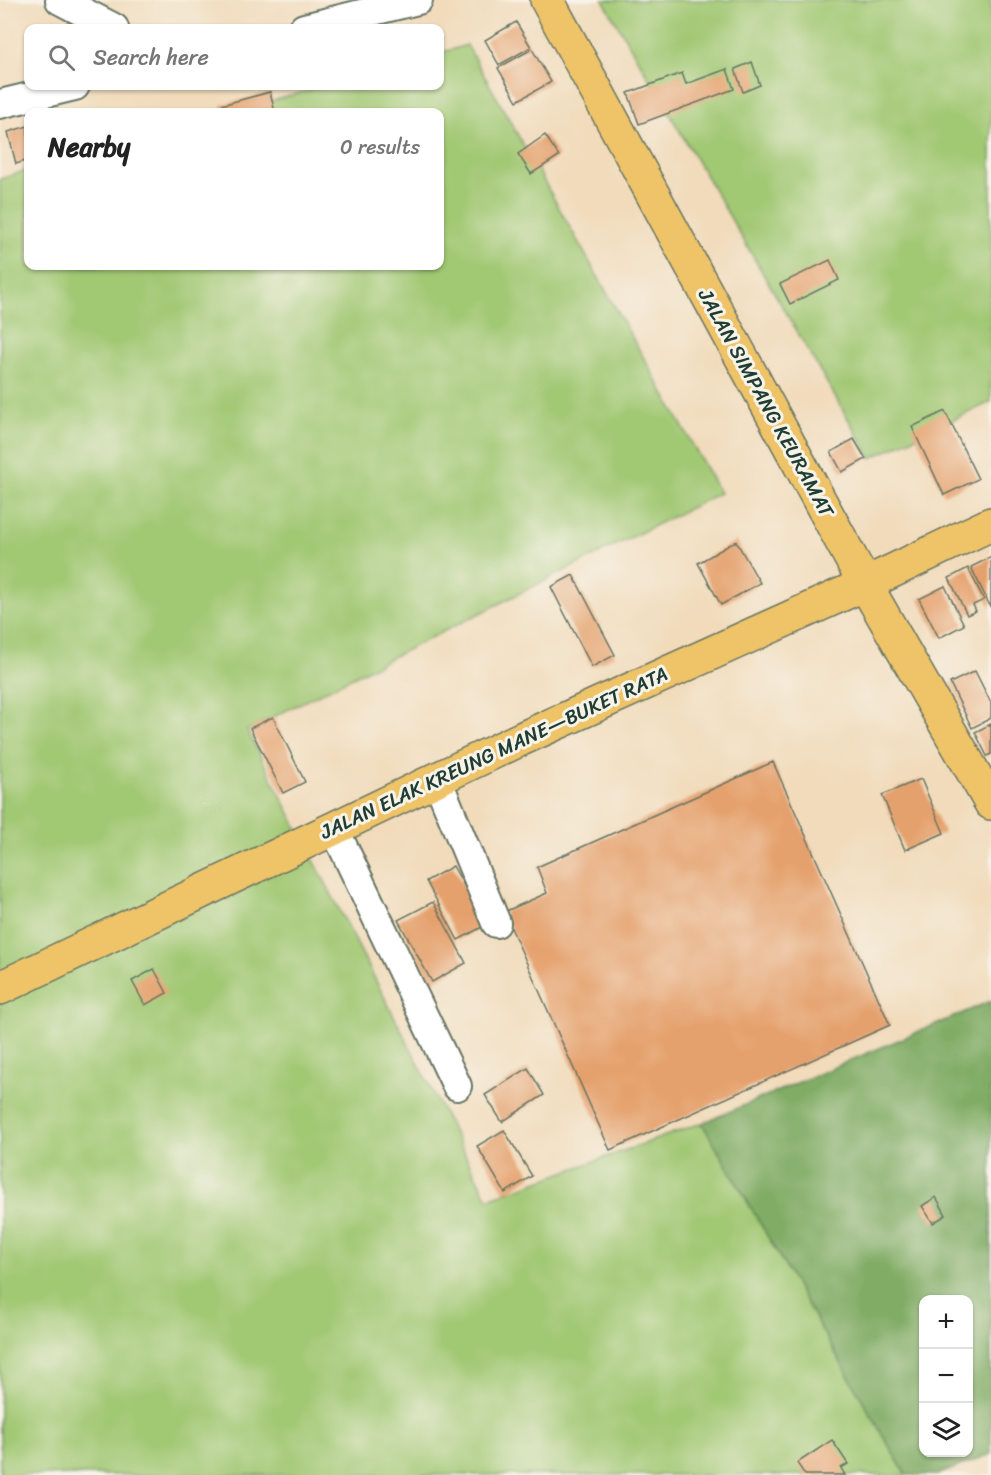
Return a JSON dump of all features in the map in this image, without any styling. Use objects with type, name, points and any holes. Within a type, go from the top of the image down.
[{"type":"main road","name":"JALAN SIMPANG KEURAMAT","points":[[547,0],[865,584],[991,803]]},
{"type":"main road","name":"JALAN ELAK KREUNG MANE—BUKET RATA","points":[[0,988],[520,739],[865,584],[991,524]]},
{"type":"lane","points":[[60,0],[106,24]]},
{"type":"lane","points":[[320,24],[418,0]]},
{"type":"lane","points":[[0,104],[58,90]]},
{"type":"lane","points":[[437,779],[496,923]]},
{"type":"lane","points":[[334,828],[457,1086]]},
{"type":"green space","points":[[603,0],[991,0],[991,402],[871,458]]},
{"type":"green space","points":[[467,45],[720,493],[247,730],[488,1199],[702,1123],[906,1475],[0,1475],[0,179],[24,171],[24,270],[444,270],[444,108],[245,108],[311,90],[444,90],[444,52]]},
{"type":"green space","points":[[991,1001],[991,1454],[937,1475],[906,1475],[702,1123]]},
{"type":"building","points":[[516,22],[531,47],[499,65],[485,40]]},
{"type":"building","points":[[532,49],[551,82],[517,101],[498,68]]},
{"type":"building","points":[[752,62],[760,85],[743,92],[735,69]]},
{"type":"building","points":[[727,69],[734,89],[639,124],[628,93],[682,73],[686,84]]},
{"type":"building","points":[[270,92],[274,108],[222,108],[221,105]]},
{"type":"building","points":[[24,127],[24,161],[16,164],[8,132]]},
{"type":"building","points":[[545,135],[559,156],[531,174],[518,154]]},
{"type":"building","points":[[830,260],[839,280],[790,304],[780,284]]},
{"type":"building","points":[[945,411],[978,479],[944,495],[912,427]]},
{"type":"building","points":[[854,439],[866,459],[842,472],[831,452]]},
{"type":"building","points":[[736,541],[760,583],[721,605],[698,563]]},
{"type":"building","points":[[991,557],[991,608],[971,567]]},
{"type":"building","points":[[968,568],[984,600],[973,605],[976,611],[967,615],[949,578]]},
{"type":"building","points":[[573,575],[615,655],[592,667],[551,587]]},
{"type":"building","points":[[945,586],[964,625],[939,638],[919,599]]},
{"type":"building","points":[[975,671],[991,703],[991,718],[972,728],[950,683]]},
{"type":"building","points":[[273,717],[305,782],[283,793],[250,728]]},
{"type":"building","points":[[991,724],[991,754],[987,756],[975,732]]},
{"type":"building","points":[[773,762],[890,1025],[610,1150],[504,912],[547,893],[537,867]]},
{"type":"building","points":[[921,779],[944,833],[905,850],[882,795]]},
{"type":"building","points":[[453,866],[486,925],[458,940],[426,881]]},
{"type":"building","points":[[433,902],[466,963],[432,982],[398,920]]},
{"type":"building","points":[[154,969],[167,993],[145,1005],[132,981]]},
{"type":"building","points":[[528,1068],[544,1095],[502,1122],[485,1095]]},
{"type":"building","points":[[504,1130],[532,1176],[505,1193],[477,1146]]},
{"type":"building","points":[[936,1197],[946,1215],[933,1223],[922,1206]]},
{"type":"building","points":[[832,1440],[848,1464],[841,1468],[845,1475],[805,1475],[797,1463]]}]
